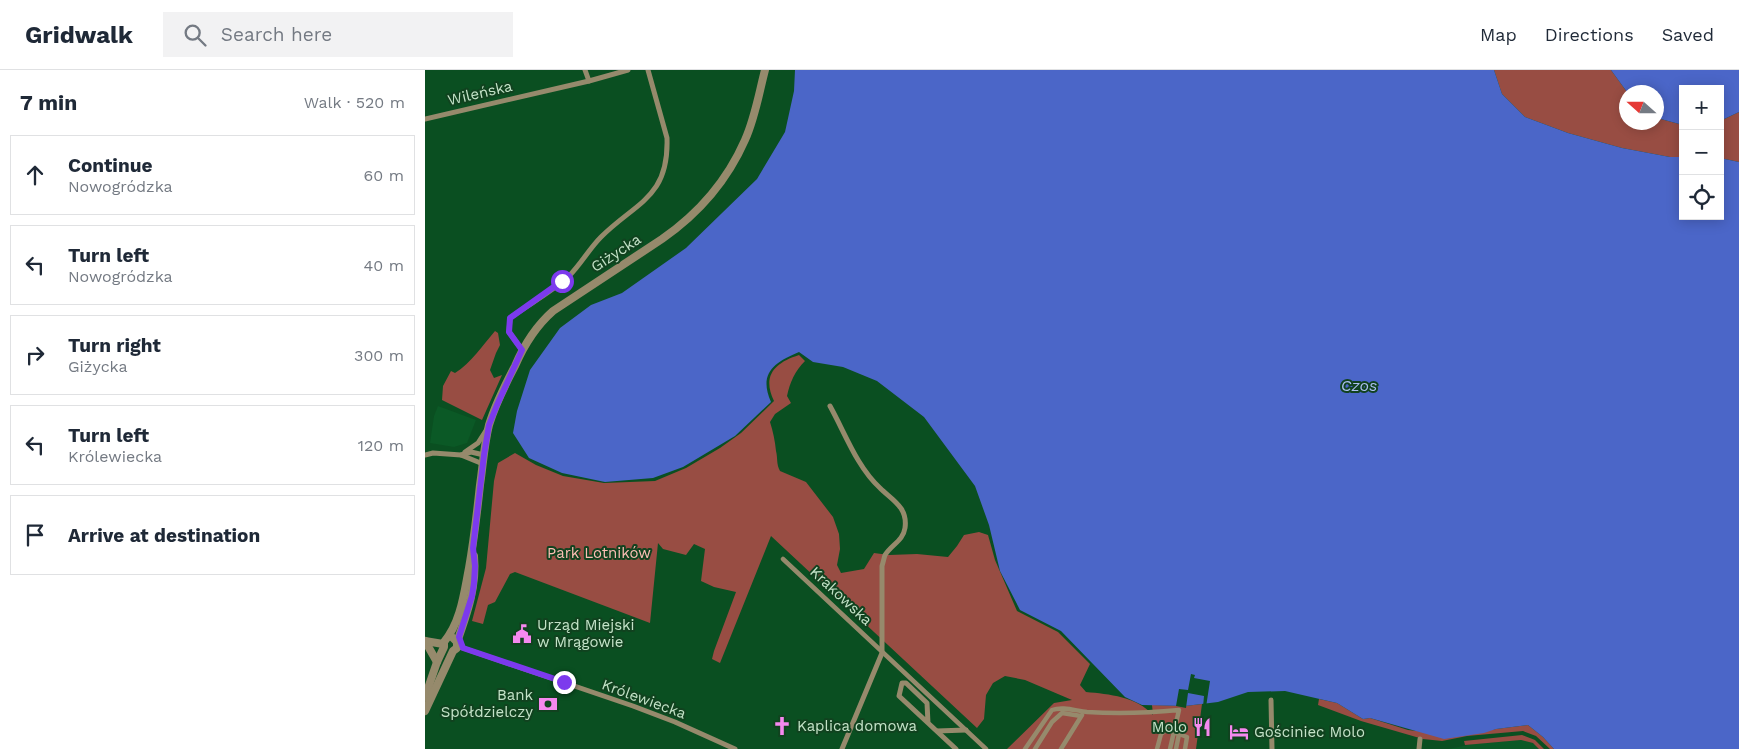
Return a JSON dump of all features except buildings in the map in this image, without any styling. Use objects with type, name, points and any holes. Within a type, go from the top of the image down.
[{"type":"street","points":[[585,70],[589,81]]},
{"type":"street","name":"Wileńska","points":[[425,118],[589,81],[628,70]]},
{"type":"street","points":[[522,350],[509,332],[510,318],[568,277],[601,237],[649,198],[662,176],[668,150],[667,138],[648,70]]},
{"type":"street","name":"Giżycka","points":[[425,697],[437,662],[462,604],[473,548],[489,425],[522,350],[539,325],[553,311],[662,239],[706,201],[730,167],[745,140],[765,70]]},
{"type":"street","points":[[830,406],[860,462],[879,488],[899,503],[905,516],[902,538],[885,555],[882,566],[882,653],[842,749]]},
{"type":"street","points":[[461,455],[478,442],[489,425]]},
{"type":"street","points":[[461,455],[471,452],[484,455]]},
{"type":"street","points":[[425,455],[433,453],[461,455],[483,464]]},
{"type":"street","name":"Giżycka","points":[[425,711],[458,645],[472,596],[475,566],[473,548]]},
{"type":"street","name":"Krakowska","points":[[783,559],[986,749]]},
{"type":"street","points":[[425,641],[445,643],[454,639],[458,645],[447,651],[445,643]]},
{"type":"street","points":[[425,641],[437,662]]},
{"type":"street","name":"Królewiecka","points":[[458,645],[633,706],[675,722],[735,749]]},
{"type":"street","points":[[928,723],[927,703],[905,683],[901,683],[899,696],[928,723],[937,731],[956,749]]},
{"type":"street","points":[[1271,700],[1271,749]]},
{"type":"street","points":[[1025,749],[1052,710],[1058,708],[1131,713],[1179,710],[1176,749]]},
{"type":"street","points":[[1061,749],[1084,711]]},
{"type":"street","points":[[1035,749],[1062,713],[1081,716]]},
{"type":"street","points":[[937,731],[966,730]]},
{"type":"street","points":[[1157,749],[1161,734],[1166,730],[1187,737],[1185,749]]},
{"type":"street","points":[[1170,749],[1176,733]]},
{"type":"street","points":[[1419,749],[1420,739]]},
{"type":"shaded area","points":[[438,406],[476,420],[467,443],[454,447],[430,443],[434,416]]},
{"type":"shaded area","points":[[1521,740],[1534,743],[1539,749],[1448,749],[1473,744]]},
{"type":"green space","points":[[1494,70],[1611,70],[1622,85],[1619,85],[1619,130],[1664,130],[1664,120],[1679,124],[1679,157],[1622,148],[1568,133],[1525,117],[1502,94]]},
{"type":"green space","points":[[1739,112],[1739,162],[1724,159],[1724,119]]},
{"type":"green space","points":[[495,331],[498,333],[500,345],[490,370],[494,378],[502,375],[482,420],[442,400],[443,386],[451,371],[455,373],[466,364]]},
{"type":"green space","name":"Park Lotników","points":[[799,355],[805,361],[796,373],[790,386],[787,396],[791,403],[775,414],[770,422],[780,471],[806,482],[833,517],[839,534],[840,549],[837,565],[841,573],[864,569],[874,553],[948,557],[964,535],[979,532],[988,535],[995,560],[1017,611],[1058,632],[1090,664],[1080,685],[1086,692],[1113,695],[1131,700],[1153,715],[1152,705],[1185,706],[1202,704],[1196,749],[1007,749],[1054,703],[1072,700],[1025,680],[1005,676],[993,683],[986,695],[984,719],[977,728],[771,536],[720,663],[712,659],[736,592],[714,587],[701,581],[705,549],[694,544],[686,555],[663,549],[658,543],[650,623],[515,572],[510,574],[495,602],[488,605],[483,624],[472,621],[486,568],[494,481],[498,463],[515,453],[536,465],[563,476],[604,483],[655,481],[686,468],[741,433],[774,401],[769,384],[770,378],[777,366]]},
{"type":"green space","points":[[1319,699],[1337,703],[1363,719],[1370,718],[1408,730],[1461,736],[1528,725],[1554,749],[1550,749],[1536,736],[1523,731],[1467,736],[1442,741],[1423,739],[1361,721],[1318,705]]},
{"type":"green space","points":[[1522,735],[1535,740],[1544,749],[1539,749],[1533,743],[1521,740],[1465,745],[1464,741]]},
{"type":"water","name":"Czos","points":[[795,70],[1494,70],[1502,94],[1525,117],[1568,133],[1622,148],[1679,157],[1679,220],[1724,220],[1724,159],[1739,162],[1739,749],[1554,749],[1528,725],[1444,739],[1370,718],[1363,719],[1337,703],[1285,691],[1248,692],[1218,702],[1185,706],[1142,705],[1125,697],[1061,631],[1020,610],[1000,571],[989,525],[975,486],[924,417],[877,381],[843,367],[813,362],[799,352],[783,360],[771,370],[768,376],[767,392],[771,402],[735,436],[683,467],[653,478],[605,482],[562,473],[529,458],[513,433],[517,411],[530,370],[560,328],[591,305],[622,293],[686,248],[757,179],[785,132],[794,91]]},
{"type":"water","points":[[1611,70],[1739,70],[1739,112],[1724,119],[1724,85],[1679,85],[1679,124],[1664,120],[1664,85],[1622,85]]},
{"type":"pier","points":[[1191,674],[1195,675],[1194,678],[1210,681],[1206,707],[1203,707],[1204,696],[1188,693],[1186,708],[1176,706],[1179,689],[1188,690]]},
{"type":"place","name":"Urząd Miejski w Mrągowie","points":[[522,634]]},
{"type":"place","name":"Bank Spółdzielczy","points":[[548,704]]},
{"type":"place","name":"Kaplica domowa","points":[[782,726]]},
{"type":"place","name":"Molo","points":[[1202,727]]},
{"type":"place","name":"Gościniec Molo","points":[[1239,732]]},
{"type":"route","points":[[562,281],[510,318],[509,332],[522,350],[489,425],[473,548],[474,583],[472,596],[459,637],[463,648],[564,682]]}]
